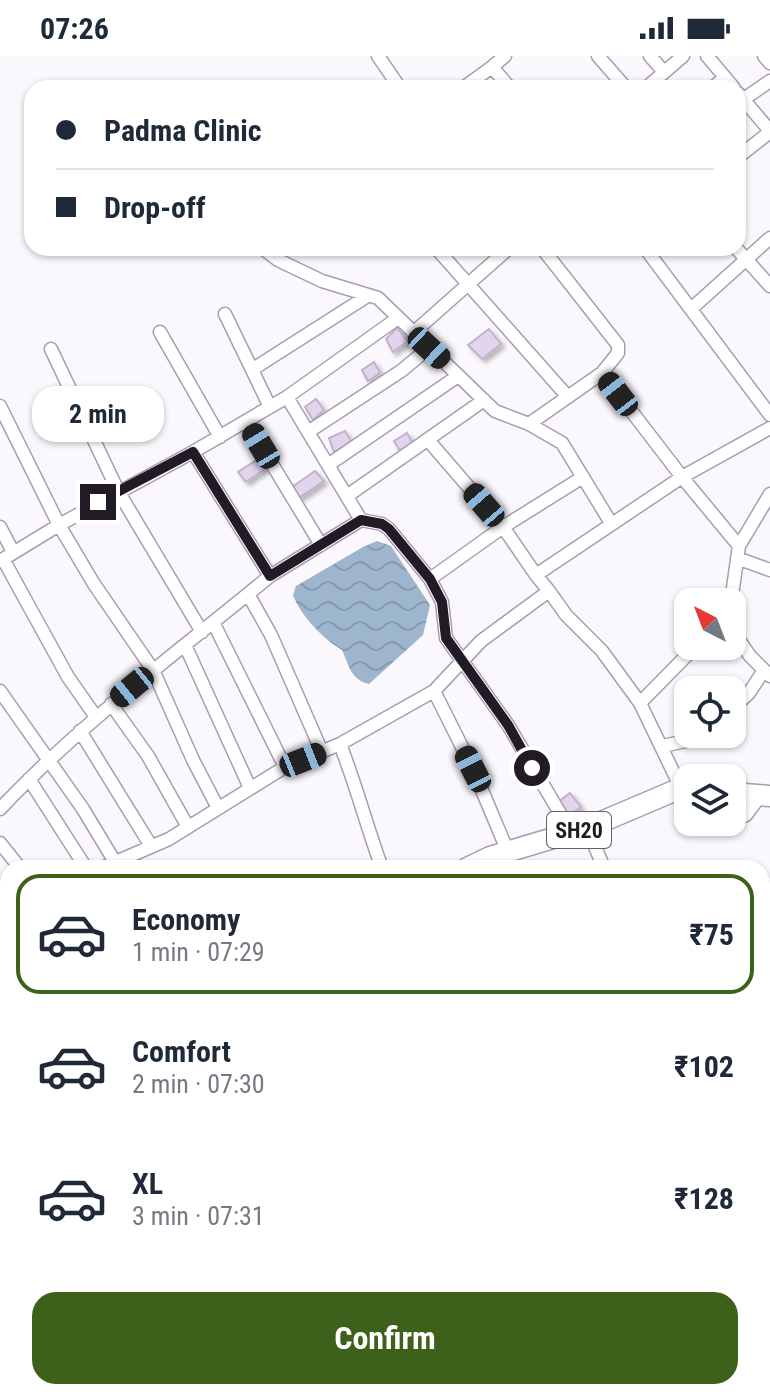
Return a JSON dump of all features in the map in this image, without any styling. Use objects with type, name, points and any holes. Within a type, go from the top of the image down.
[{"type":"main road","name":"SH20","points":[[488,860],[579,830],[674,794]]},
{"type":"main road","points":[[746,794],[766,796]]},
{"type":"street","points":[[378,56],[394,80]]},
{"type":"street","points":[[474,80],[505,56]]},
{"type":"street","points":[[598,56],[619,80]]},
{"type":"street","points":[[650,56],[664,72]]},
{"type":"street","points":[[655,80],[683,56]]},
{"type":"street","points":[[707,56],[727,80]]},
{"type":"street","points":[[764,56],[770,63]]},
{"type":"street","points":[[492,67],[503,80]]},
{"type":"street","points":[[746,95],[770,81]]},
{"type":"street","points":[[746,105],[770,131],[746,150]]},
{"type":"street","points":[[746,250],[770,238]]},
{"type":"street","points":[[273,256],[322,281],[378,298],[495,411],[529,424],[562,443],[611,523]]},
{"type":"street","points":[[443,256],[568,397]]},
{"type":"street","points":[[413,333],[500,256]]},
{"type":"street","points":[[529,424],[602,373],[618,353],[618,345],[548,256]]},
{"type":"street","points":[[651,256],[770,415]]},
{"type":"street","points":[[691,309],[738,256]]},
{"type":"street","points":[[744,256],[770,286]]},
{"type":"street","points":[[253,369],[369,295]]},
{"type":"street","points":[[225,314],[270,407]]},
{"type":"street","points":[[5,557],[287,397],[398,318]]},
{"type":"street","points":[[160,332],[220,437]]},
{"type":"street","points":[[308,432],[401,371],[429,348]]},
{"type":"street","points":[[51,349],[118,491],[202,632]]},
{"type":"street","points":[[602,373],[738,552],[770,570]]},
{"type":"street","points":[[328,465],[458,376]]},
{"type":"street","points":[[287,397],[361,520]]},
{"type":"street","points":[[347,496],[484,400]]},
{"type":"street","points":[[0,406],[59,525],[94,584],[153,670],[218,808]]},
{"type":"street","points":[[246,421],[321,545]]},
{"type":"street","points":[[536,575],[682,477],[770,428]]},
{"type":"street","points":[[428,440],[503,527],[566,615],[602,651],[640,703],[674,768]]},
{"type":"street","points":[[193,452],[270,576]]},
{"type":"street","points":[[430,579],[503,527],[583,477]]},
{"type":"street","points":[[733,588],[738,552],[770,494]]},
{"type":"street","points":[[1,806],[49,758],[111,704],[270,576],[361,520],[382,524],[389,529],[430,579],[442,602],[446,638],[599,860]]},
{"type":"street","points":[[0,527],[5,557],[61,665],[96,717]]},
{"type":"street","points":[[120,860],[188,827],[285,767],[340,744],[434,691],[446,682],[481,641],[549,591]]},
{"type":"street","points":[[248,594],[271,635],[322,752]]},
{"type":"street","points":[[213,622],[285,767]]},
{"type":"street","points":[[185,645],[250,788]]},
{"type":"street","points":[[746,647],[767,673],[746,696]]},
{"type":"street","points":[[640,703],[682,660]]},
{"type":"street","points":[[0,691],[49,758],[114,860]]},
{"type":"street","points":[[434,691],[473,769],[508,852]]},
{"type":"street","points":[[111,704],[148,756],[188,827]]},
{"type":"street","points":[[80,731],[151,846]]},
{"type":"street","points":[[340,744],[359,790],[379,860]]},
{"type":"street","points":[[662,746],[674,744]]},
{"type":"street","points":[[29,779],[81,860]]},
{"type":"street","points":[[746,815],[766,796]]},
{"type":"street","points":[[0,843],[14,860]]},
{"type":"water","points":[[377,541],[391,546],[430,605],[423,635],[369,684],[354,675],[342,650],[313,626],[293,595],[296,586]]},
{"type":"building","points":[[397,328],[408,341],[393,352],[386,339]]},
{"type":"building","points":[[489,329],[501,344],[482,359],[468,345]]},
{"type":"building","points":[[374,362],[380,373],[368,381],[362,370]]},
{"type":"building","points":[[316,399],[324,410],[313,420],[305,407]]},
{"type":"building","points":[[345,431],[352,443],[334,452],[329,438]]},
{"type":"building","points":[[407,433],[413,444],[400,451],[394,441]]},
{"type":"building","points":[[258,459],[265,469],[246,482],[238,472]]},
{"type":"building","points":[[315,471],[324,481],[299,498],[292,487]]},
{"type":"building","points":[[570,793],[581,807],[567,817],[557,803]]},
{"type":"route","points":[[98,502],[193,452],[270,576],[361,520],[382,524],[399,539],[430,579],[442,602],[446,638],[508,725],[532,768]]}]
